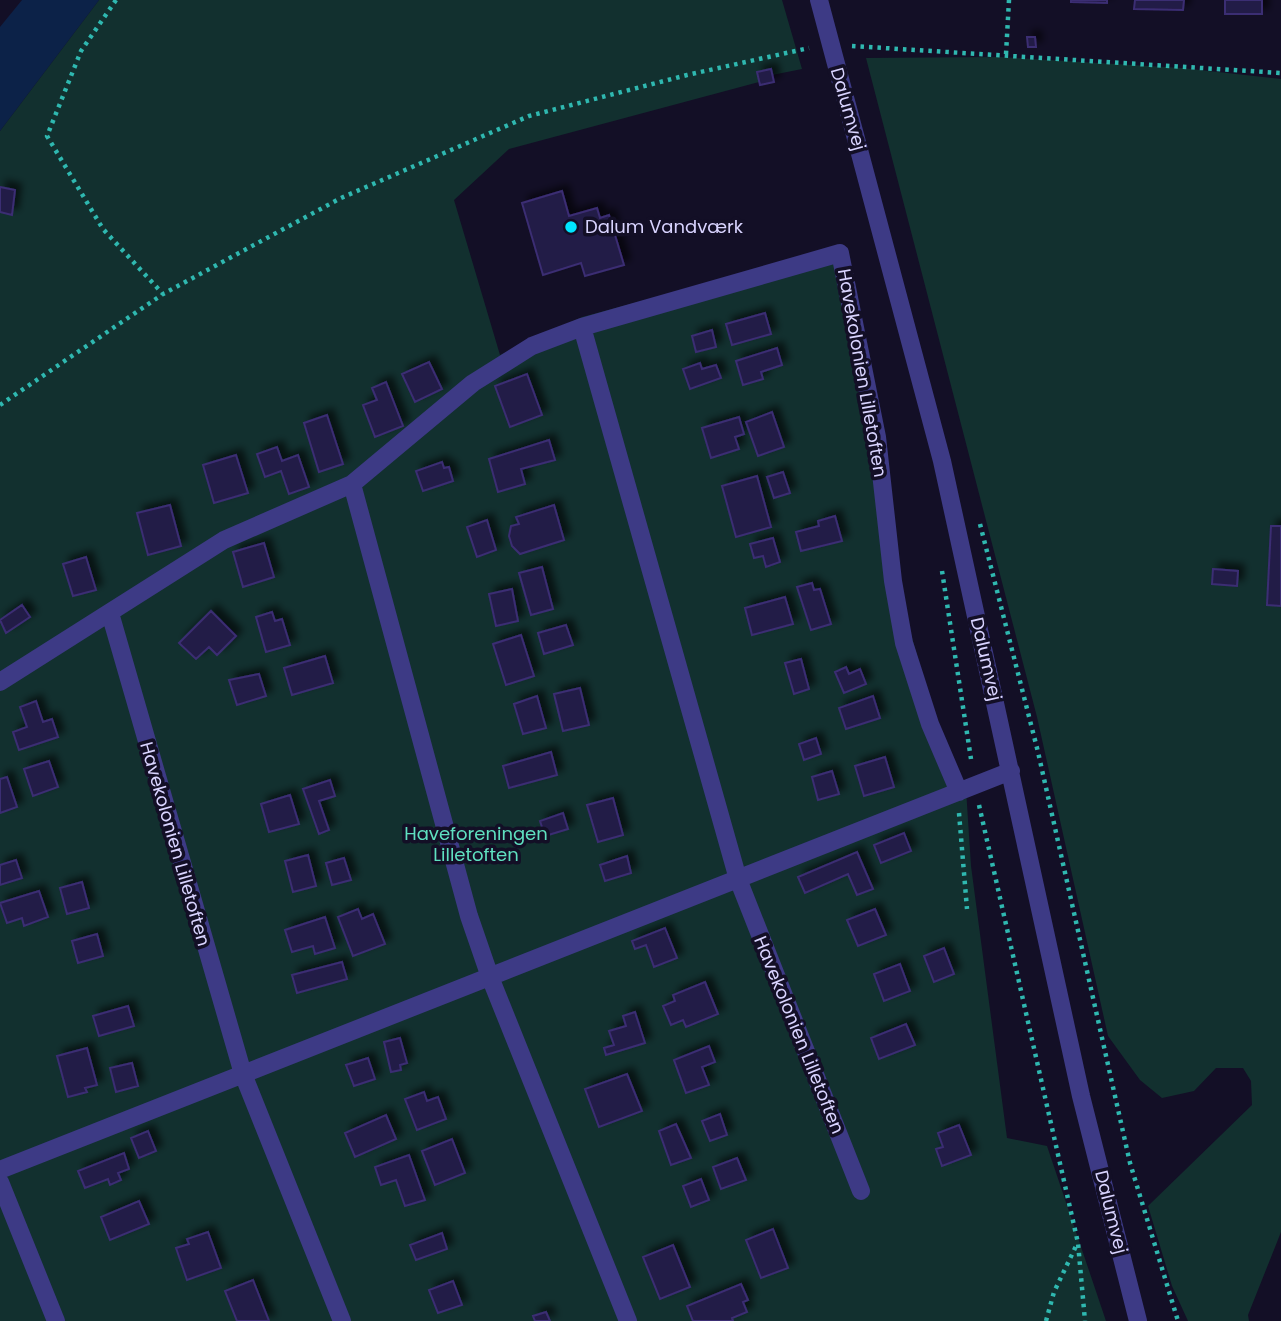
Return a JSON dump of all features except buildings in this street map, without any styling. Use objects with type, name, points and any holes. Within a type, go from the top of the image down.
[{"type":"street","name":"Dalumvej","points":[[819,0],[943,461],[1081,1096],[1138,1321]]},
{"type":"street","name":"Havekolonien Lilletoften","points":[[0,682],[224,540],[352,484],[473,383],[532,346],[582,327],[840,253],[877,437],[893,582],[904,643],[930,724],[967,788]]},
{"type":"street","name":"Havekolonien Lilletoften","points":[[582,327],[738,879],[861,1191]]},
{"type":"street","points":[[352,484],[469,916],[490,977],[628,1321]]},
{"type":"street","name":"Havekolonien Lilletoften","points":[[110,613],[243,1074],[342,1321]]},
{"type":"street","points":[[0,1170],[1011,771]]},
{"type":"street","points":[[0,1182],[56,1321]]},
{"type":"path","points":[[116,0],[81,51],[47,136],[103,229],[163,293]]},
{"type":"path","points":[[1006,54],[1009,0]]},
{"type":"path","points":[[0,405],[163,293],[341,198],[529,116],[687,75],[830,44],[1281,73]]},
{"type":"path","points":[[976,518],[983,530],[1038,752],[1130,1163],[1178,1321]]},
{"type":"path","points":[[942,568],[967,788],[1077,1243],[1085,1321]]},
{"type":"path","points":[[967,788],[960,847],[967,909]]},
{"type":"path","points":[[1046,1321],[1054,1292],[1077,1243]]},
{"type":"green space","name":"Haveforeningen Lilletoften","points":[[99,0],[782,0],[802,69],[772,75],[757,73],[759,82],[509,149],[454,200],[500,355],[582,317],[844,247],[908,623],[933,713],[966,789],[971,866],[1007,1138],[1047,1146],[1106,1321],[0,1321],[0,131]]},
{"type":"green space","points":[[1000,57],[1182,68],[1281,79],[1281,1232],[1248,1315],[1249,1321],[1188,1321],[1172,1286],[1148,1206],[1252,1105],[1251,1081],[1243,1068],[1216,1068],[1194,1091],[1162,1098],[1140,1080],[1108,1036],[1037,717],[866,58]]},
{"type":"water","points":[[22,0],[99,0],[0,131],[0,27]]},
{"type":"place","name":"Dalum Vandværk","points":[[571,227]]}]
